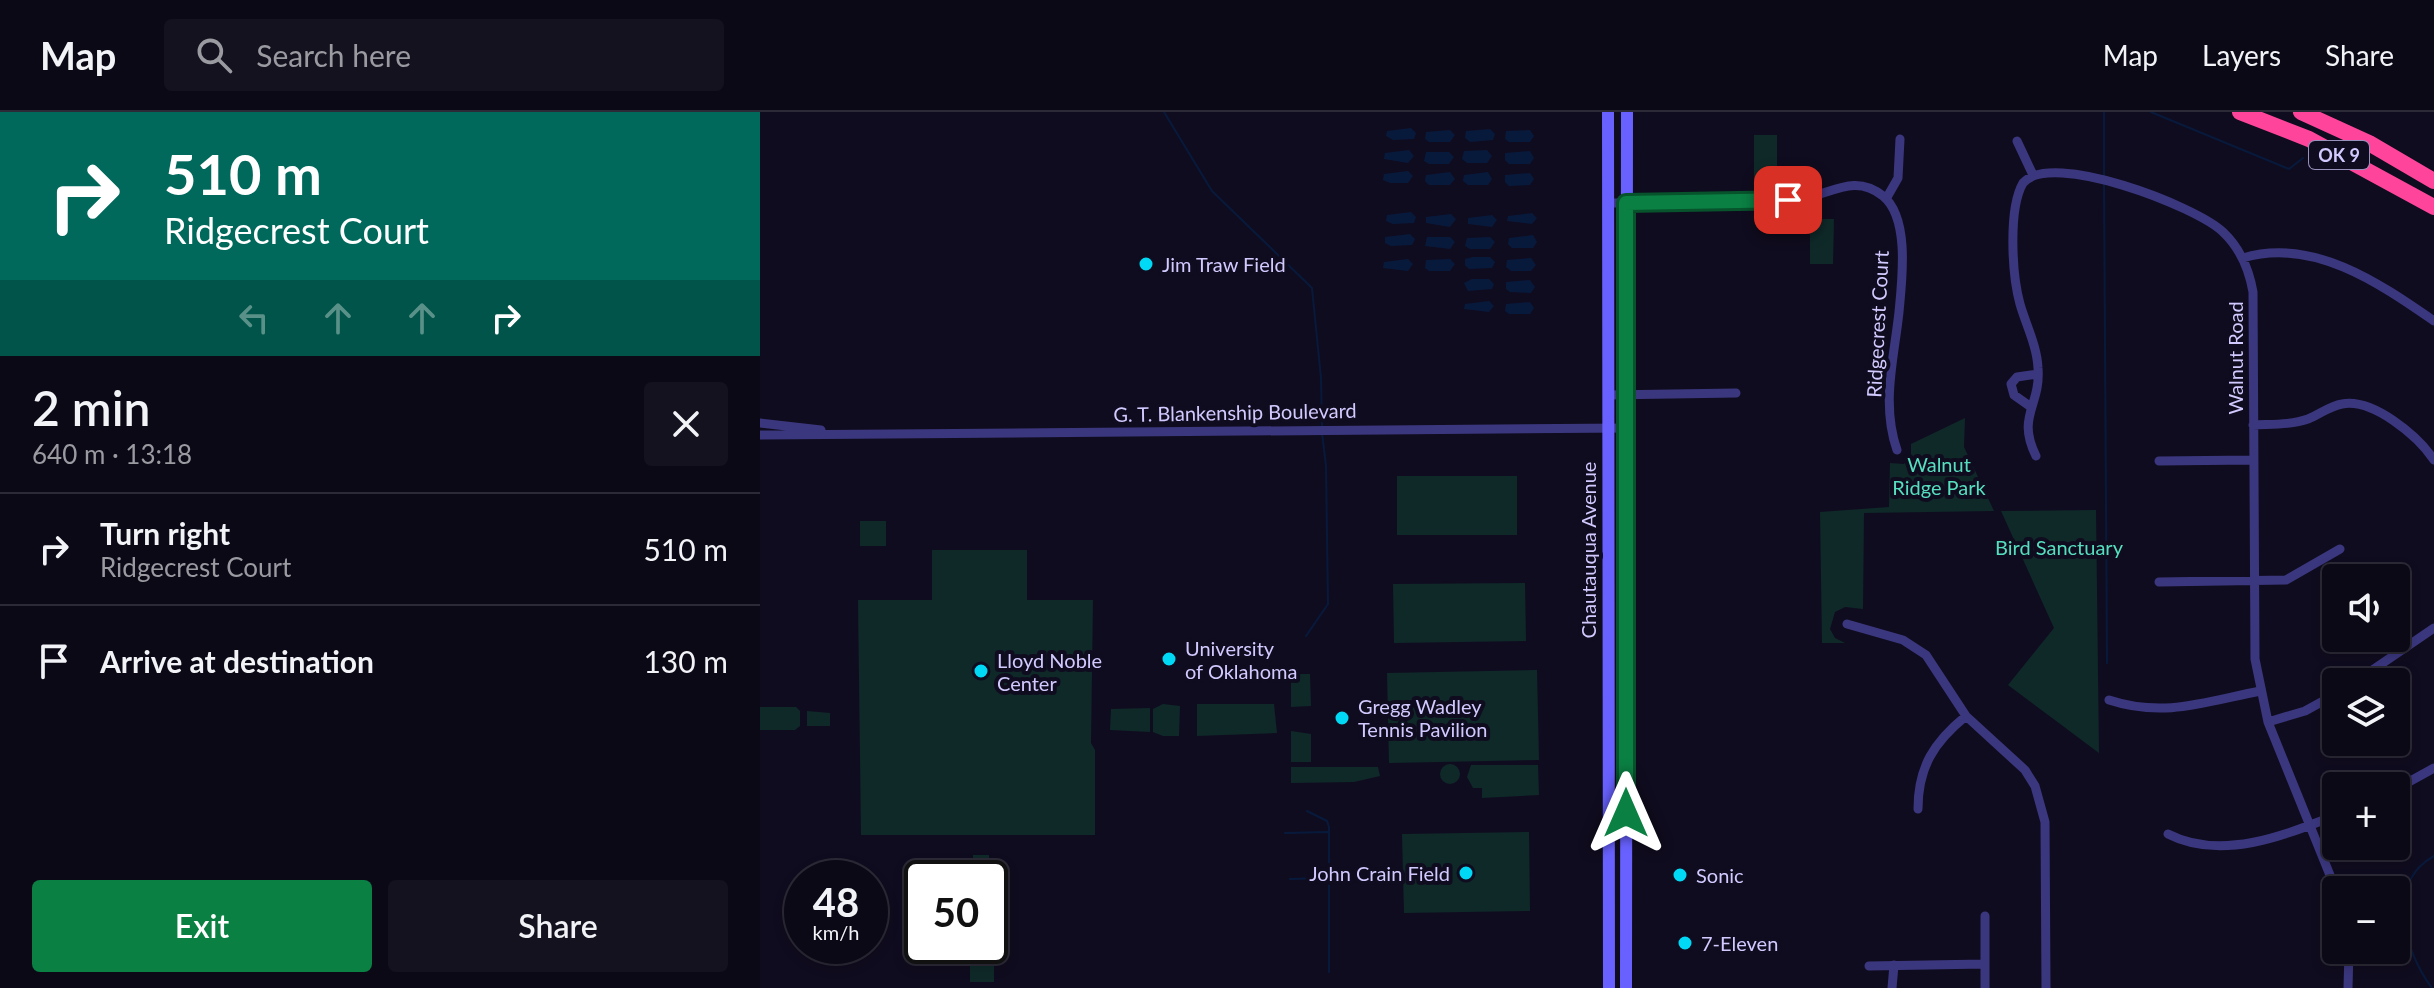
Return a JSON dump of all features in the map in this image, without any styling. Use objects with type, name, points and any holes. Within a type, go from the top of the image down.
[{"type":"highway","name":"OK 9","points":[[2240,112],[2309,139],[2434,207]]},
{"type":"highway","name":"OK 9","points":[[2301,112],[2369,143],[2434,181]]},
{"type":"main road","name":"Chautauqua Avenue","points":[[1608,112],[1609,988]]},
{"type":"main road","name":"Chautauqua Avenue","points":[[1626,988],[1627,112]]},
{"type":"street","points":[[1608,203],[1798,199],[1852,185],[1866,187],[1886,199],[1899,173],[1900,139]]},
{"type":"street","points":[[2017,141],[2033,175],[2023,183],[2016,197],[2015,267],[2017,293],[2034,345],[2038,374],[2026,434],[2036,456]]},
{"type":"street","name":"Walnut Road","points":[[2033,175],[2053,173],[2092,177],[2205,217],[2224,233],[2243,258],[2253,292],[2254,644],[2260,691],[2268,722],[2330,876]]},
{"type":"street","name":"Ridgecrest Court","points":[[1886,199],[1900,230],[1899,312],[1889,373],[1890,429],[1897,450]]},
{"type":"street","points":[[2243,258],[2276,250],[2304,254],[2373,280],[2434,321]]},
{"type":"street","points":[[2031,407],[2014,395],[2011,384],[2017,377],[2038,374]]},
{"type":"street","points":[[1608,395],[1736,393]]},
{"type":"street","points":[[2253,425],[2290,423],[2340,404],[2356,404],[2382,415],[2414,438],[2434,460]]},
{"type":"street","name":"G. T. Blankenship Boulevard","points":[[760,423],[845,432]]},
{"type":"street","name":"G. T. Blankenship Boulevard","points":[[760,435],[1626,428]]},
{"type":"street","points":[[2159,461],[2253,460]]},
{"type":"street","points":[[2159,582],[2290,579],[2340,549]]},
{"type":"street","points":[[1847,624],[1903,640],[1926,655],[1966,716],[2025,770],[2042,804],[2046,988]]},
{"type":"street","points":[[2375,668],[2434,628]]},
{"type":"street","points":[[2109,700],[2141,709],[2163,710],[2260,691]]},
{"type":"street","points":[[2268,722],[2305,711],[2322,702]]},
{"type":"street","points":[[1918,809],[1919,779],[1927,757],[1966,716]]},
{"type":"street","points":[[2410,781],[2434,768]]},
{"type":"street","points":[[2168,834],[2186,843],[2247,844],[2272,840],[2322,821]]},
{"type":"street","points":[[1985,916],[1985,988]]},
{"type":"street","points":[[1869,966],[1985,964]]},
{"type":"street","points":[[2348,988],[2349,964]]},
{"type":"street","points":[[1892,988],[1894,965]]},
{"type":"green space","points":[[1754,135],[1777,135],[1777,179],[1754,179]]},
{"type":"green space","points":[[1810,219],[1834,219],[1833,264],[1810,264]]},
{"type":"green space","name":"Walnut Ridge Park","points":[[1965,418],[1964,447],[1994,511],[1864,513],[1863,609],[1845,607],[1835,612],[1830,629],[1835,638],[1845,643],[1822,643],[1820,512],[1889,507],[1890,463],[1904,464],[1911,455],[1911,444]]},
{"type":"green space","points":[[1397,476],[1517,476],[1517,535],[1397,535]]},
{"type":"green space","name":"Bird Sanctuary","points":[[2096,510],[2099,753],[2008,685],[2054,628],[2001,511]]},
{"type":"green space","points":[[860,521],[886,521],[886,546],[860,546]]},
{"type":"green space","points":[[932,550],[1027,550],[1027,600],[1093,600],[1091,743],[1095,750],[1095,835],[861,835],[858,600],[932,600]]},
{"type":"green space","points":[[1525,583],[1526,641],[1394,643],[1393,584]]},
{"type":"green space","points":[[1537,670],[1539,760],[1389,763],[1387,673]]},
{"type":"green space","points":[[1291,674],[1310,674],[1311,706],[1291,707]]},
{"type":"green space","points":[[1163,704],[1180,706],[1179,736],[1163,736],[1153,732],[1153,709]]},
{"type":"green space","points":[[1197,704],[1274,704],[1277,733],[1197,736]]},
{"type":"green space","points":[[760,707],[796,707],[800,711],[800,726],[795,730],[760,730]]},
{"type":"green space","points":[[1150,708],[1150,732],[1110,730],[1111,709]]},
{"type":"green space","points":[[807,711],[830,713],[830,726],[807,726]]},
{"type":"green space","points":[[1291,731],[1311,734],[1311,762],[1291,762]]},
{"type":"green space","points":[[1450,764],[1457,767],[1460,774],[1457,781],[1450,784],[1443,781],[1440,774],[1443,767]]},
{"type":"green space","points":[[1471,765],[1538,765],[1539,795],[1482,798],[1482,788],[1473,788],[1467,777]]},
{"type":"green space","points":[[1291,767],[1378,767],[1380,776],[1354,782],[1291,783]]},
{"type":"green space","name":"John Crain Field","points":[[1529,832],[1530,911],[1404,913],[1402,834]]},
{"type":"green space","points":[[973,855],[989,855],[989,860],[973,860]]},
{"type":"green space","points":[[970,964],[994,964],[994,982],[970,982]]},
{"type":"water","points":[[1411,128],[1416,133],[1414,139],[1393,140],[1386,136],[1387,131]]},
{"type":"water","points":[[1490,129],[1495,134],[1493,140],[1470,142],[1465,138],[1466,131]]},
{"type":"water","points":[[1450,130],[1455,135],[1450,142],[1429,142],[1425,139],[1426,132]]},
{"type":"water","points":[[1530,130],[1534,136],[1530,142],[1509,142],[1505,139],[1506,131]]},
{"type":"water","points":[[1409,150],[1414,156],[1408,163],[1384,159],[1385,153]]},
{"type":"water","points":[[1487,150],[1492,156],[1487,163],[1467,163],[1462,159],[1464,151]]},
{"type":"water","points":[[1530,151],[1534,158],[1530,164],[1509,164],[1505,160],[1505,153]]},
{"type":"water","points":[[1426,152],[1449,152],[1454,157],[1449,164],[1429,164],[1424,161]]},
{"type":"water","points":[[1408,171],[1413,176],[1408,183],[1383,180],[1384,174]]},
{"type":"water","points":[[1450,172],[1455,179],[1450,185],[1429,185],[1425,181],[1426,175]]},
{"type":"water","points":[[1488,172],[1492,179],[1488,185],[1468,185],[1463,181],[1464,175]]},
{"type":"water","points":[[1530,173],[1534,179],[1530,185],[1509,186],[1505,182],[1505,175]]},
{"type":"water","points":[[1411,212],[1416,217],[1414,223],[1393,224],[1386,221],[1387,215]]},
{"type":"water","points":[[1532,213],[1537,218],[1532,224],[1507,221],[1508,216]]},
{"type":"water","points":[[1451,214],[1456,219],[1450,227],[1426,223],[1426,217]]},
{"type":"water","points":[[1492,215],[1497,220],[1492,227],[1468,224],[1468,218]]},
{"type":"water","points":[[1410,234],[1415,239],[1412,245],[1391,246],[1385,243],[1385,237]]},
{"type":"water","points":[[1533,235],[1537,242],[1533,248],[1512,248],[1508,244],[1509,238]]},
{"type":"water","points":[[1427,237],[1450,237],[1455,242],[1450,249],[1425,246]]},
{"type":"water","points":[[1490,237],[1495,242],[1490,249],[1465,246],[1467,238]]},
{"type":"water","points":[[1490,257],[1495,262],[1492,268],[1469,269],[1465,259]]},
{"type":"water","points":[[1531,258],[1536,265],[1531,271],[1511,271],[1506,267],[1507,260]]},
{"type":"water","points":[[1408,259],[1413,264],[1408,271],[1383,268],[1384,262]]},
{"type":"water","points":[[1450,259],[1455,264],[1450,271],[1429,271],[1425,268],[1426,260]]},
{"type":"water","points":[[1472,279],[1489,279],[1494,284],[1492,289],[1468,291],[1464,283]]},
{"type":"water","points":[[1530,280],[1535,287],[1531,293],[1506,289],[1506,282]]},
{"type":"water","points":[[1489,301],[1494,306],[1489,312],[1464,309],[1465,304]]},
{"type":"water","points":[[1530,302],[1534,308],[1530,314],[1509,314],[1505,311],[1506,304]]},
{"type":"waterway","points":[[1164,112],[1212,191],[1312,288],[1321,378],[1322,427]]},
{"type":"waterway","points":[[2104,112],[2104,178]]},
{"type":"waterway","points":[[2151,112],[2289,169],[2303,158]]},
{"type":"waterway","points":[[2104,184],[2107,663]]},
{"type":"waterway","points":[[1306,636],[1328,604],[1326,466],[1322,433]]},
{"type":"waterway","points":[[1307,811],[1327,821],[1329,827],[1329,972]]},
{"type":"waterway","points":[[1285,833],[1328,832]]},
{"type":"waterway","points":[[2432,988],[2407,937],[2404,900],[2409,883],[2419,868],[2434,856]]},
{"type":"waterway","points":[[1290,879],[1328,878]]},
{"type":"place","name":"Jim Traw Field","points":[[1146,264]]},
{"type":"place","name":"University of Oklahoma","points":[[1169,659]]},
{"type":"place","name":"Lloyd Noble Center","points":[[981,671]]},
{"type":"place","name":"Gregg Wadley Tennis Pavilion","points":[[1342,718]]},
{"type":"place","name":"John Crain Field","points":[[1466,873]]},
{"type":"place","name":"Sonic","points":[[1680,875]]},
{"type":"place","name":"7-Eleven","points":[[1685,943]]},
{"type":"route","points":[[1626,813],[1626,203],[1788,200]]}]
